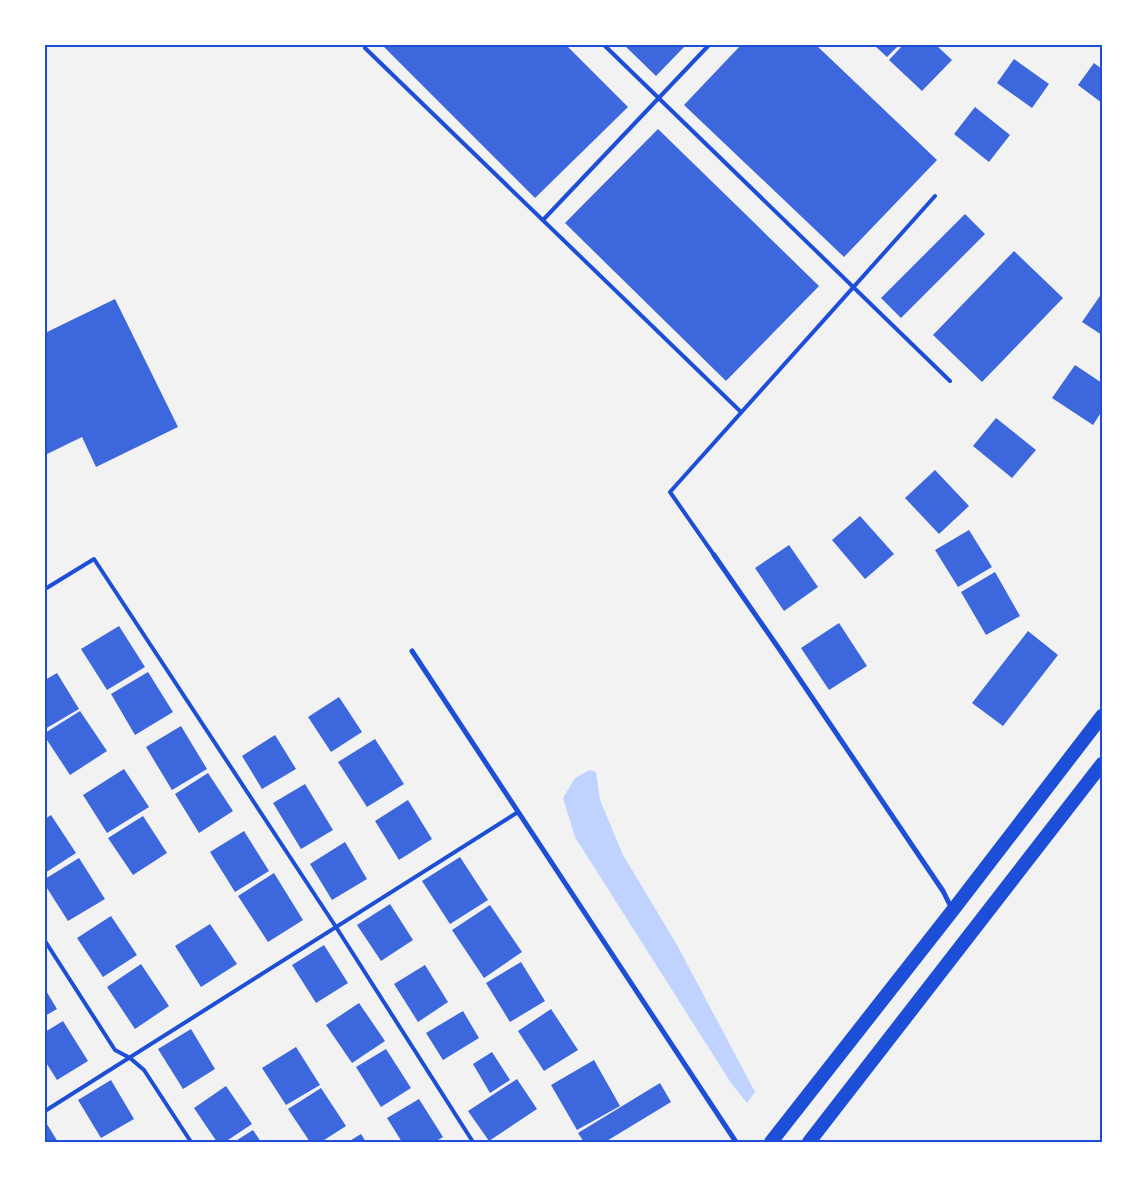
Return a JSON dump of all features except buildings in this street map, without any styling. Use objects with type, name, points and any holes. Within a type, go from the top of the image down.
[{"type":"highway","points":[[771,1142],[1102,716]]},
{"type":"highway","points":[[809,1142],[1102,764]]},
{"type":"street","points":[[714,555],[943,891],[953,910]]},
{"type":"street","points":[[412,651],[736,1142]]},
{"type":"lane","points":[[604,45],[950,381]]},
{"type":"lane","points":[[543,220],[709,45]]},
{"type":"lane","points":[[365,48],[742,412]]},
{"type":"lane","points":[[714,555],[670,492],[935,196]]},
{"type":"lane","points":[[45,588],[94,559],[336,928],[473,1142]]},
{"type":"lane","points":[[45,1111],[518,812]]},
{"type":"lane","points":[[45,941],[115,1050],[130,1058],[144,1070],[191,1142]]},
{"type":"water","points":[[590,770],[596,772],[600,800],[623,855],[677,945],[755,1092],[747,1103],[731,1083],[575,837],[563,798],[575,778]]}]
